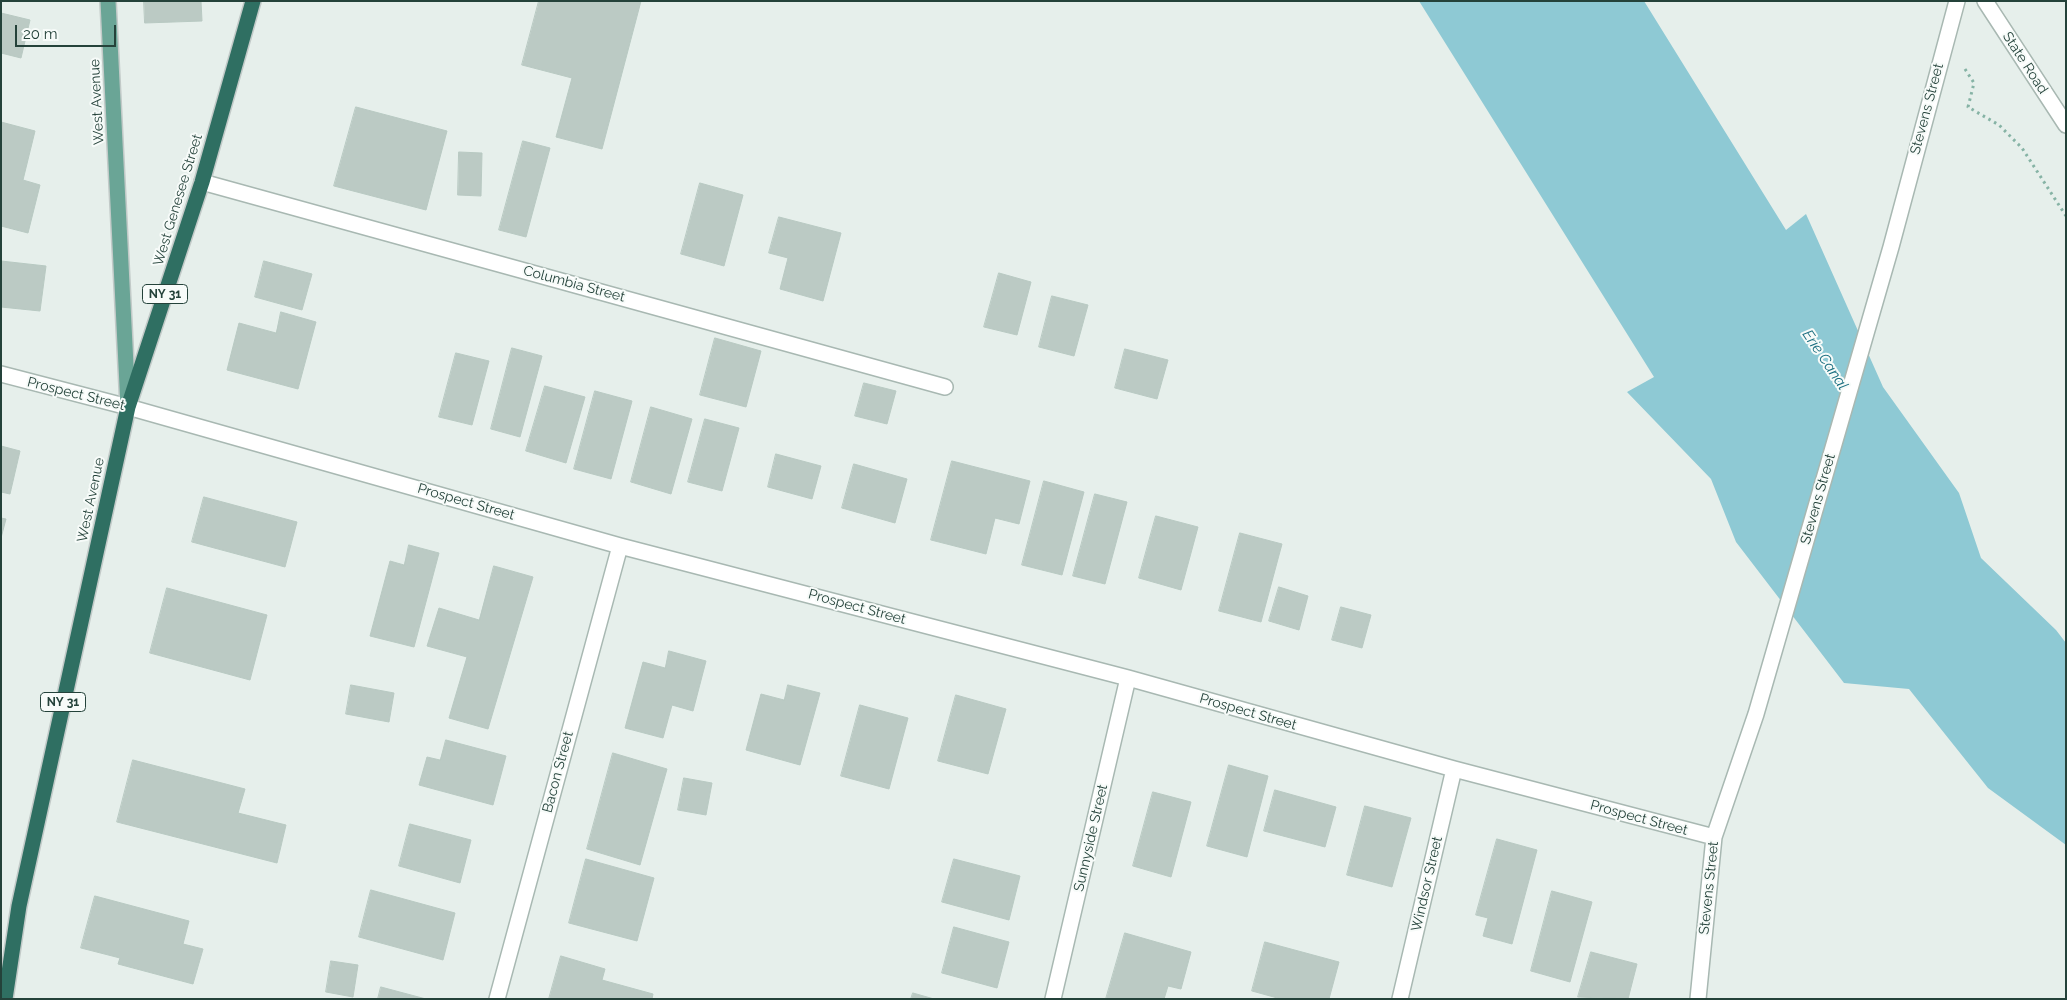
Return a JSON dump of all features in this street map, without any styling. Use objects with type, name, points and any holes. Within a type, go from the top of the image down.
[{"type":"highway","name":"West Genesee Street","points":[[128,407],[202,182],[253,1]]},
{"type":"highway","name":"West Avenue","points":[[6,999],[19,906],[128,407]]},
{"type":"main road","name":"West Avenue","points":[[108,1],[128,407]]},
{"type":"street","name":"Stevens Street","points":[[1698,999],[1714,837],[1756,714],[1891,247],[1957,1]]},
{"type":"street","name":"State Road","points":[[1985,1],[2066,125]]},
{"type":"street","name":"Columbia Street","points":[[202,182],[945,387]]},
{"type":"street","name":"Prospect Street","points":[[1,374],[128,407],[620,546],[1128,678],[1454,769],[1714,837]]},
{"type":"street","name":"Bacon Street","points":[[497,999],[620,546]]},
{"type":"street","name":"Sunnyside Street","points":[[1053,999],[1128,678]]},
{"type":"street","name":"Windsor Street","points":[[1400,999],[1454,769]]},
{"type":"path","points":[[1946,40],[1974,83],[1968,107],[1998,125],[2022,148],[2066,216]]},
{"type":"water","name":"Erie Canal","points":[[1419,1],[1644,1],[1786,230],[1806,214],[1883,387],[1959,493],[1981,558],[2056,630],[2066,643],[2066,845],[1988,788],[1909,689],[1844,683],[1736,542],[1711,479],[1627,392],[1654,377]]},
{"type":"building","points":[[144,1],[201,1],[202,21],[145,23]]},
{"type":"building","points":[[539,1],[641,1],[602,149],[556,137],[572,78],[522,65]]},
{"type":"building","points":[[1,13],[30,20],[21,58],[1,53]]},
{"type":"building","points":[[356,107],[447,131],[426,210],[334,186]]},
{"type":"building","points":[[1,122],[35,131],[23,180],[40,185],[28,233],[1,226]]},
{"type":"building","points":[[523,141],[550,148],[526,237],[499,230]]},
{"type":"building","points":[[459,152],[482,153],[481,196],[458,195]]},
{"type":"building","points":[[700,183],[743,195],[724,266],[681,254]]},
{"type":"building","points":[[779,217],[841,233],[823,301],[780,289],[788,258],[769,253]]},
{"type":"building","points":[[1,261],[46,266],[40,311],[1,307]]},
{"type":"building","points":[[264,261],[312,274],[302,310],[255,297]]},
{"type":"building","points":[[999,273],[1031,282],[1017,335],[984,327]]},
{"type":"building","points":[[1052,296],[1088,305],[1074,356],[1039,347]]},
{"type":"building","points":[[281,312],[316,322],[298,389],[227,370],[239,323],[276,333]]},
{"type":"building","points":[[715,338],[761,351],[746,407],[700,395]]},
{"type":"building","points":[[512,348],[542,356],[520,437],[491,429]]},
{"type":"building","points":[[1125,349],[1168,360],[1157,399],[1115,388]]},
{"type":"building","points":[[456,353],[489,361],[472,425],[439,417]]},
{"type":"building","points":[[864,383],[896,391],[887,424],[855,416]]},
{"type":"building","points":[[545,386],[585,397],[566,463],[526,451]]},
{"type":"building","points":[[595,391],[632,401],[611,479],[574,469]]},
{"type":"building","points":[[651,407],[692,419],[671,494],[631,482]]},
{"type":"building","points":[[705,419],[739,428],[722,491],[688,482]]},
{"type":"building","points":[[1,446],[20,451],[10,494],[1,492]]},
{"type":"building","points":[[776,454],[821,466],[812,499],[768,487]]},
{"type":"building","points":[[952,461],[1030,481],[1019,524],[995,518],[986,554],[931,540]]},
{"type":"building","points":[[854,464],[907,479],[895,523],[842,508]]},
{"type":"building","points":[[1044,481],[1084,492],[1062,575],[1022,565]]},
{"type":"building","points":[[1095,494],[1127,502],[1105,584],[1073,576]]},
{"type":"building","points":[[204,497],[297,522],[285,567],[192,542]]},
{"type":"building","points":[[1156,516],[1198,527],[1181,590],[1139,578]]},
{"type":"building","points":[[1,518],[6,519],[1,538]]},
{"type":"building","points":[[1240,533],[1282,544],[1261,622],[1219,611]]},
{"type":"building","points":[[409,545],[439,553],[414,647],[370,636],[390,561],[404,565]]},
{"type":"building","points":[[494,566],[533,577],[488,729],[449,718],[467,657],[427,646],[439,608],[479,620]]},
{"type":"building","points":[[1279,587],[1308,596],[1299,630],[1269,621]]},
{"type":"building","points":[[167,588],[267,615],[250,680],[150,653]]},
{"type":"building","points":[[1341,607],[1371,615],[1362,648],[1332,640]]},
{"type":"building","points":[[669,651],[706,661],[693,711],[672,705],[663,738],[625,728],[643,662],[665,668]]},
{"type":"building","points":[[351,685],[394,693],[389,722],[346,714]]},
{"type":"building","points":[[788,685],[820,693],[800,765],[746,750],[761,694],[784,700]]},
{"type":"building","points":[[956,695],[1006,709],[988,774],[938,761]]},
{"type":"building","points":[[860,705],[908,718],[889,789],[841,776]]},
{"type":"building","points":[[446,740],[506,756],[493,805],[419,785],[427,757],[440,760]]},
{"type":"building","points":[[613,753],[667,769],[640,865],[587,849]]},
{"type":"building","points":[[133,760],[245,789],[238,813],[286,825],[277,863],[117,822]]},
{"type":"building","points":[[1229,765],[1268,776],[1247,857],[1207,846]]},
{"type":"building","points":[[684,778],[712,783],[706,815],[678,810]]},
{"type":"building","points":[[1275,790],[1336,807],[1325,847],[1264,831]]},
{"type":"building","points":[[1153,792],[1191,802],[1171,877],[1133,866]]},
{"type":"building","points":[[1365,806],[1411,818],[1392,887],[1347,875]]},
{"type":"building","points":[[410,824],[471,840],[460,883],[399,866]]},
{"type":"building","points":[[1497,839],[1537,850],[1512,944],[1483,936],[1488,918],[1476,915]]},
{"type":"building","points":[[586,859],[654,878],[637,941],[569,923]]},
{"type":"building","points":[[954,859],[1020,876],[1009,920],[942,902]]},
{"type":"building","points":[[371,890],[455,913],[443,960],[359,937]]},
{"type":"building","points":[[1552,891],[1592,902],[1570,982],[1531,971]]},
{"type":"building","points":[[95,896],[189,921],[183,944],[203,949],[193,984],[118,964],[120,958],[81,948]]},
{"type":"building","points":[[954,927],[1009,942],[997,988],[942,973]]},
{"type":"building","points":[[1125,933],[1191,952],[1181,989],[1168,986],[1164,999],[1106,999]]},
{"type":"building","points":[[1265,942],[1339,962],[1329,999],[1281,999],[1252,991]]},
{"type":"building","points":[[1591,952],[1637,964],[1628,999],[1578,997]]},
{"type":"building","points":[[561,956],[605,969],[602,980],[653,994],[652,999],[549,999]]},
{"type":"building","points":[[331,961],[358,965],[353,997],[326,992]]},
{"type":"building","points":[[381,987],[426,999],[378,999]]},
{"type":"building","points":[[913,993],[934,999],[911,999]]}]
